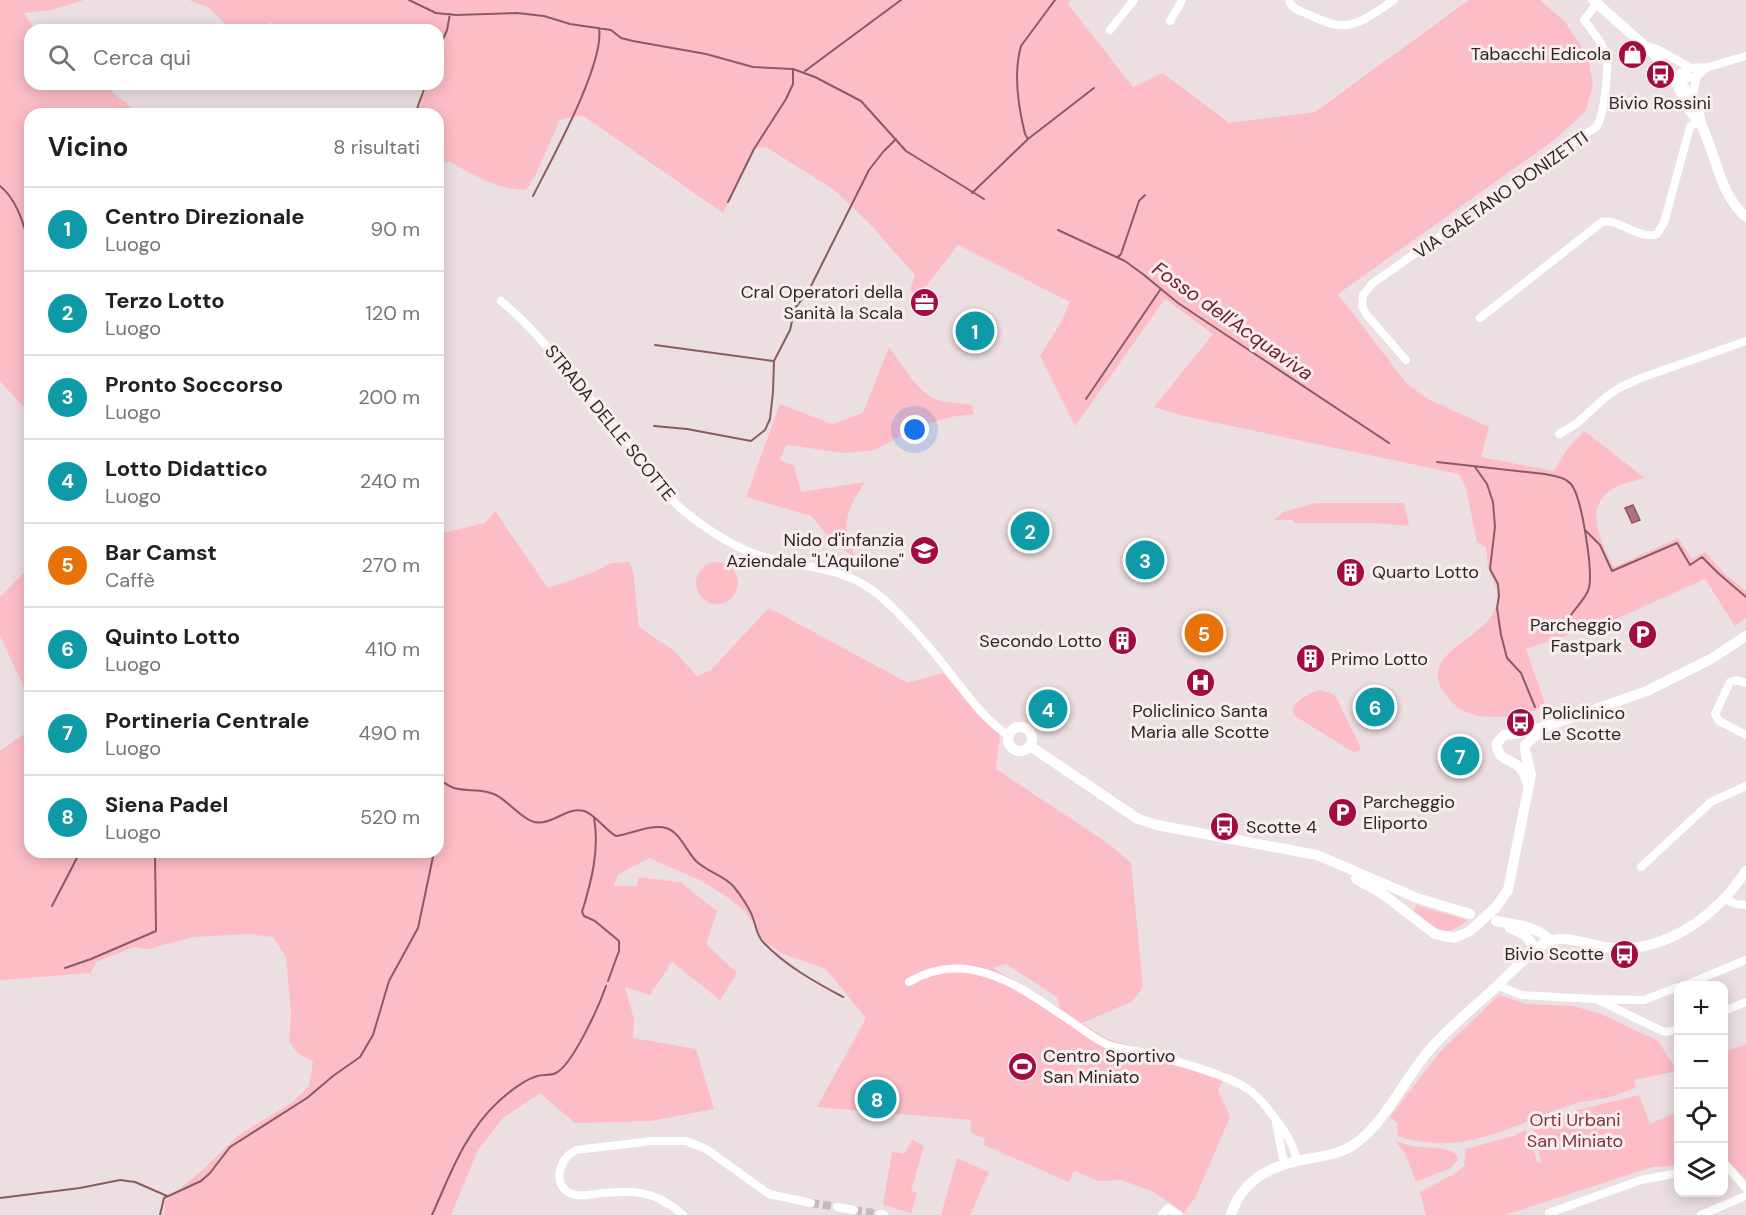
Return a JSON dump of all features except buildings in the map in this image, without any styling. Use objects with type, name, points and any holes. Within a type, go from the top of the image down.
[{"type":"street","points":[[1110,30],[1134,0]]},
{"type":"street","points":[[1170,21],[1182,0]]},
{"type":"street","points":[[1289,0],[1290,5],[1297,10],[1333,24],[1344,25],[1356,22],[1394,0]]},
{"type":"street","points":[[1595,2],[1657,57],[1676,81],[1685,88],[1699,113],[1727,193],[1746,217]]},
{"type":"street","name":"VIA GAETANO DONIZETTI","points":[[1406,360],[1366,314],[1362,306],[1363,295],[1373,283],[1597,126],[1602,105],[1606,56],[1602,45],[1584,20],[1595,2]]},
{"type":"street","points":[[1644,45],[1657,49],[1691,68]]},
{"type":"street","points":[[1676,81],[1680,73],[1691,68],[1708,67],[1746,56]]},
{"type":"street","points":[[1676,81],[1697,76],[1708,67]]},
{"type":"street","points":[[1692,99],[1697,76]]},
{"type":"street","points":[[1676,81],[1689,110],[1701,124]]},
{"type":"street","points":[[1480,318],[1602,222],[1611,222],[1649,236],[1657,234],[1664,223],[1690,127],[1693,124],[1701,124]]},
{"type":"street","name":"STRADA DELLE SCOTTE","points":[[501,301],[539,335],[630,446],[663,491],[678,506],[710,530],[748,551],[831,569],[868,587],[888,603],[920,637],[988,720],[1009,736]]},
{"type":"street","points":[[1559,434],[1576,424],[1607,396],[1621,387],[1746,341]]},
{"type":"street","points":[[1528,785],[1523,771],[1499,754],[1497,743],[1504,735],[1547,726],[1662,684],[1711,660],[1746,636]]},
{"type":"street","points":[[1746,683],[1737,680],[1730,682],[1715,714],[1719,721],[1746,735]]},
{"type":"street","points":[[1511,761],[1520,758],[1525,748],[1547,726]]},
{"type":"street","name":"STRADA DELLE SCOTTE","points":[[1025,728],[1032,736],[1030,746],[1025,750],[1014,749],[1009,743],[1009,736],[1015,729],[1025,728]]},
{"type":"street","points":[[1338,863],[1348,875],[1377,889],[1436,934],[1450,938],[1466,934],[1503,900],[1509,885],[1531,779],[1531,769],[1525,748],[1516,734]]},
{"type":"street","name":"STRADA DELLE SCOTTE","points":[[1030,746],[1129,814],[1144,821],[1307,853],[1338,863],[1406,893],[1470,914]]},
{"type":"street","points":[[1641,867],[1711,802],[1746,786]]},
{"type":"street","points":[[1231,1215],[1239,1198],[1250,1183],[1266,1171],[1284,1163],[1335,1153],[1350,1147],[1362,1137],[1387,1111],[1430,1050],[1536,949],[1550,940],[1560,939],[1616,948],[1649,945],[1672,937],[1709,913],[1746,871]]},
{"type":"street","points":[[1406,893],[1401,898],[1406,912]]},
{"type":"street","points":[[1724,898],[1735,904],[1746,905]]},
{"type":"street","points":[[1536,949],[1525,935],[1496,921],[1528,927],[1541,932],[1550,940]]},
{"type":"street","points":[[1695,981],[1746,960]]},
{"type":"street","points":[[909,982],[932,971],[955,968],[979,970],[996,975],[1105,1043],[1239,1083],[1260,1099],[1289,1136],[1298,1161]]},
{"type":"street","points":[[1497,985],[1521,995],[1644,1000],[1674,989]]},
{"type":"street","points":[[1596,999],[1660,1030],[1667,1032],[1674,1030]]},
{"type":"street","points":[[1728,1009],[1746,1002]]},
{"type":"street","points":[[1273,1116],[1280,1136],[1284,1163]]},
{"type":"street","points":[[683,1215],[663,1200],[642,1193],[627,1191],[575,1196],[565,1190],[559,1177],[564,1160],[576,1150],[652,1141],[682,1140],[702,1147],[769,1194],[811,1203]]},
{"type":"street","points":[[1728,1168],[1746,1188]]},
{"type":"street","points":[[1549,1213],[1641,1179],[1674,1174]]},
{"type":"street","points":[[1701,1215],[1746,1196]]},
{"type":"street","points":[[837,1207],[854,1210]]},
{"type":"street","points":[[1162,1215],[1168,1208],[1178,1215]]},
{"type":"green space","points":[[0,0],[84,0],[52,10],[24,13],[31,24],[24,24],[24,90],[110,90],[132,108],[24,108],[24,407],[0,381]]},
{"type":"green space","points":[[189,0],[1070,0],[1068,4],[1133,87],[1163,73],[1229,123],[1315,112],[1469,0],[1540,0],[1565,22],[1588,56],[1593,86],[1585,112],[1554,140],[1338,294],[1406,383],[1428,399],[1489,427],[1481,457],[1554,471],[1566,451],[1584,431],[1645,478],[1614,488],[1598,505],[1597,526],[1614,567],[1678,538],[1692,559],[1705,552],[1724,573],[1746,591],[1746,618],[1735,626],[1705,579],[1616,619],[1526,649],[1545,704],[1539,708],[1527,714],[1508,716],[1487,717],[1468,713],[1448,698],[1439,682],[1438,669],[1455,648],[1490,617],[1496,605],[1497,595],[1488,567],[1486,547],[1477,542],[1466,488],[1459,474],[1184,416],[1154,407],[1213,334],[1165,299],[1075,426],[1040,356],[1061,322],[1070,302],[958,245],[928,284],[916,294],[910,290],[915,275],[869,223],[833,189],[766,147],[754,149],[723,213],[582,115],[560,120],[535,176],[526,190],[505,187],[448,161],[444,163],[444,108],[418,108],[425,90],[444,90],[444,24],[274,24],[269,22],[268,24],[226,24],[209,8]]},
{"type":"green space","points":[[889,347],[924,392],[938,400],[972,405],[974,414],[950,417],[914,428],[875,450],[846,453],[786,445],[780,460],[794,466],[801,492],[865,482],[853,502],[847,520],[848,538],[857,559],[835,544],[811,516],[746,497],[780,404],[832,424],[863,413]]},
{"type":"green space","points":[[1315,503],[1404,503],[1409,526],[1373,523],[1294,523],[1293,520],[1274,520],[1284,512]]},
{"type":"green space","points":[[495,511],[548,588],[589,574],[611,563],[629,562],[633,571],[639,627],[673,650],[697,676],[711,670],[769,608],[908,683],[943,673],[985,722],[1000,734],[996,769],[1109,844],[1131,863],[1143,987],[1133,1001],[1082,1023],[1107,1039],[1227,1073],[1218,1090],[1230,1117],[1195,1198],[1184,1213],[1154,1192],[1121,1180],[1099,1181],[1074,1171],[1069,1182],[984,1145],[985,1139],[970,1132],[971,1120],[817,1107],[866,1018],[826,969],[783,954],[764,941],[745,911],[727,897],[702,881],[649,858],[618,874],[614,886],[637,886],[638,877],[680,882],[717,911],[706,944],[737,973],[720,1000],[672,962],[650,995],[625,987],[634,1019],[633,1038],[696,1049],[714,1109],[651,1121],[575,1123],[540,1093],[503,1118],[478,1150],[451,1215],[164,1215],[165,1201],[239,1135],[293,1102],[309,1086],[313,1061],[297,1053],[289,1041],[291,1014],[286,957],[273,937],[249,934],[194,937],[148,949],[134,947],[96,962],[91,973],[0,980],[0,751],[24,734],[24,858],[444,858],[444,533],[485,523]],"holes":[[[1006,964],[1057,997],[1060,1008],[993,968]]]},
{"type":"green space","points":[[717,562],[732,568],[738,583],[732,598],[717,604],[702,598],[696,583],[702,568]]},
{"type":"green space","points":[[24,572],[24,687],[0,636],[0,597]]},
{"type":"green space","points":[[1320,690],[1336,697],[1361,748],[1359,751],[1353,752],[1295,716],[1293,711],[1296,703],[1305,696]]},
{"type":"green space","points":[[1416,905],[1467,920],[1452,930],[1439,930],[1414,912]]},
{"type":"green space","points":[[1499,995],[1526,1004],[1573,1006],[1601,1014],[1658,1041],[1674,1066],[1674,1072],[1634,1080],[1636,1087],[1617,1095],[1574,1104],[1509,1129],[1467,1141],[1422,1142],[1398,1136],[1397,1123],[1390,1117],[1439,1053]]},
{"type":"green space","points":[[1746,1044],[1746,1180],[1728,1160],[1728,1051]]},
{"type":"green space","name":"Orti Urbani San Miniato","points":[[1639,1095],[1650,1124],[1674,1113],[1674,1166],[1652,1167],[1505,1215],[1426,1215],[1420,1192],[1456,1173],[1464,1166],[1466,1149],[1513,1136],[1525,1130],[1531,1137],[1537,1163],[1541,1162],[1533,1127],[1570,1112]]},
{"type":"green space","points":[[912,1140],[924,1146],[911,1191],[917,1193],[911,1213],[883,1205],[892,1152],[904,1154]]},
{"type":"green space","points":[[1395,1140],[1411,1145],[1444,1149],[1456,1154],[1458,1160],[1451,1168],[1416,1182],[1406,1155]]},
{"type":"green space","points":[[957,1158],[989,1172],[970,1215],[941,1215]]},
{"type":"shaded area","points":[[1633,505],[1640,520],[1632,523],[1625,508]]},
{"type":"waterway","name":"Fosso dell'Acquaviva","points":[[409,0],[436,13],[456,15],[517,13],[544,16],[570,24],[611,30],[621,38],[633,41],[706,54],[753,67],[793,69],[815,77],[861,101],[906,151],[984,199]]},
{"type":"waterway","points":[[805,71],[901,0]]},
{"type":"waterway","points":[[1028,139],[1025,134],[1017,79],[1021,46],[1055,0]]},
{"type":"waterway","points":[[444,37],[450,14]]},
{"type":"waterway","points":[[533,196],[586,87],[599,44],[599,28]]},
{"type":"waterway","points":[[728,202],[754,149],[786,99],[793,84],[793,69]]},
{"type":"waterway","points":[[972,193],[1028,139],[1094,88]]},
{"type":"waterway","points":[[417,108],[424,90]]},
{"type":"waterway","points":[[654,426],[687,429],[751,441],[765,430],[770,419],[774,361],[790,330],[795,308],[808,292],[869,170],[896,139]]},
{"type":"waterway","points":[[0,186],[12,199],[24,229]]},
{"type":"waterway","points":[[1118,257],[1139,201],[1145,195]]},
{"type":"waterway","name":"Fosso dell'Acquaviva","points":[[1058,230],[1125,261],[1178,303],[1389,443]]},
{"type":"waterway","points":[[1086,399],[1160,290]]},
{"type":"waterway","points":[[655,345],[773,361]]},
{"type":"waterway","name":"Fosso dell'Acquaviva","points":[[1437,462],[1545,474],[1563,478],[1571,484],[1583,518],[1590,579],[1586,595],[1571,615]]},
{"type":"waterway","points":[[1475,467],[1487,484],[1493,502],[1495,527],[1490,569],[1498,584],[1497,608],[1501,635],[1507,658],[1521,673],[1535,707]]},
{"type":"waterway","points":[[1585,530],[1600,545],[1612,571],[1677,543],[1690,565],[1702,557],[1746,597]]},
{"type":"waterway","points":[[444,782],[454,788],[496,795],[534,822],[547,821],[578,810],[592,815],[616,836],[654,827],[671,830],[679,837],[696,861],[731,883],[750,910],[759,937],[764,943],[801,973],[843,997]]},
{"type":"waterway","points":[[594,818],[595,854],[582,912],[584,916],[595,921],[619,941],[619,951],[608,981]]},
{"type":"waterway","points":[[52,906],[77,858]]},
{"type":"waterway","points":[[65,968],[156,931],[155,858]]},
{"type":"waterway","points":[[160,1215],[164,1198],[201,1181],[230,1147],[307,1098],[360,1057],[373,1035],[389,981],[418,928],[433,858]]},
{"type":"waterway","points":[[432,1215],[452,1170],[477,1126],[499,1101],[527,1080],[556,1073],[563,1067],[585,1034],[606,986]]},
{"type":"waterway","points":[[0,1198],[80,1188],[120,1180],[135,1182],[167,1196]]},
{"type":"tunnel","points":[[811,1203],[837,1207]]},
{"type":"tunnel","points":[[854,1210],[880,1214]]},
{"type":"place","name":"Tabacchi Edicola","points":[[1632,54]]},
{"type":"place","name":"Bivio Rossini","points":[[1660,74]]},
{"type":"place","name":"Cral Operatori della Sanità la Scala","points":[[924,302]]},
{"type":"place","name":"Centro Direzionale","points":[[975,331]]},
{"type":"place","name":"Terzo Lotto","points":[[1030,531]]},
{"type":"place","name":"Nido d'infanzia Aziendale \"L'Aquilone\"","points":[[925,550]]},
{"type":"place","name":"Pronto Soccorso","points":[[1145,560]]},
{"type":"place","name":"Quarto Lotto","points":[[1351,572]]},
{"type":"place","name":"Bar Camst","points":[[1204,633]]},
{"type":"place","name":"Parcheggio Fastpark","points":[[1643,635]]},
{"type":"place","name":"Secondo Lotto","points":[[1123,641]]},
{"type":"place","name":"Primo Lotto","points":[[1310,659]]},
{"type":"place","name":"Policlinico Santa Maria alle Scotte","points":[[1200,682]]},
{"type":"place","name":"Quinto Lotto","points":[[1375,707]]},
{"type":"place","name":"Lotto Didattico","points":[[1048,709]]},
{"type":"place","name":"Policlinico Le Scotte","points":[[1521,723]]},
{"type":"place","name":"Portineria Centrale","points":[[1460,756]]},
{"type":"place","name":"Parcheggio Eliporto","points":[[1342,812]]},
{"type":"place","name":"Scotte 4","points":[[1225,827]]},
{"type":"place","name":"Bivio Scotte","points":[[1625,954]]},
{"type":"place","name":"Centro Sportivo San Miniato","points":[[1022,1066]]},
{"type":"place","name":"Siena Padel","points":[[877,1099]]}]
